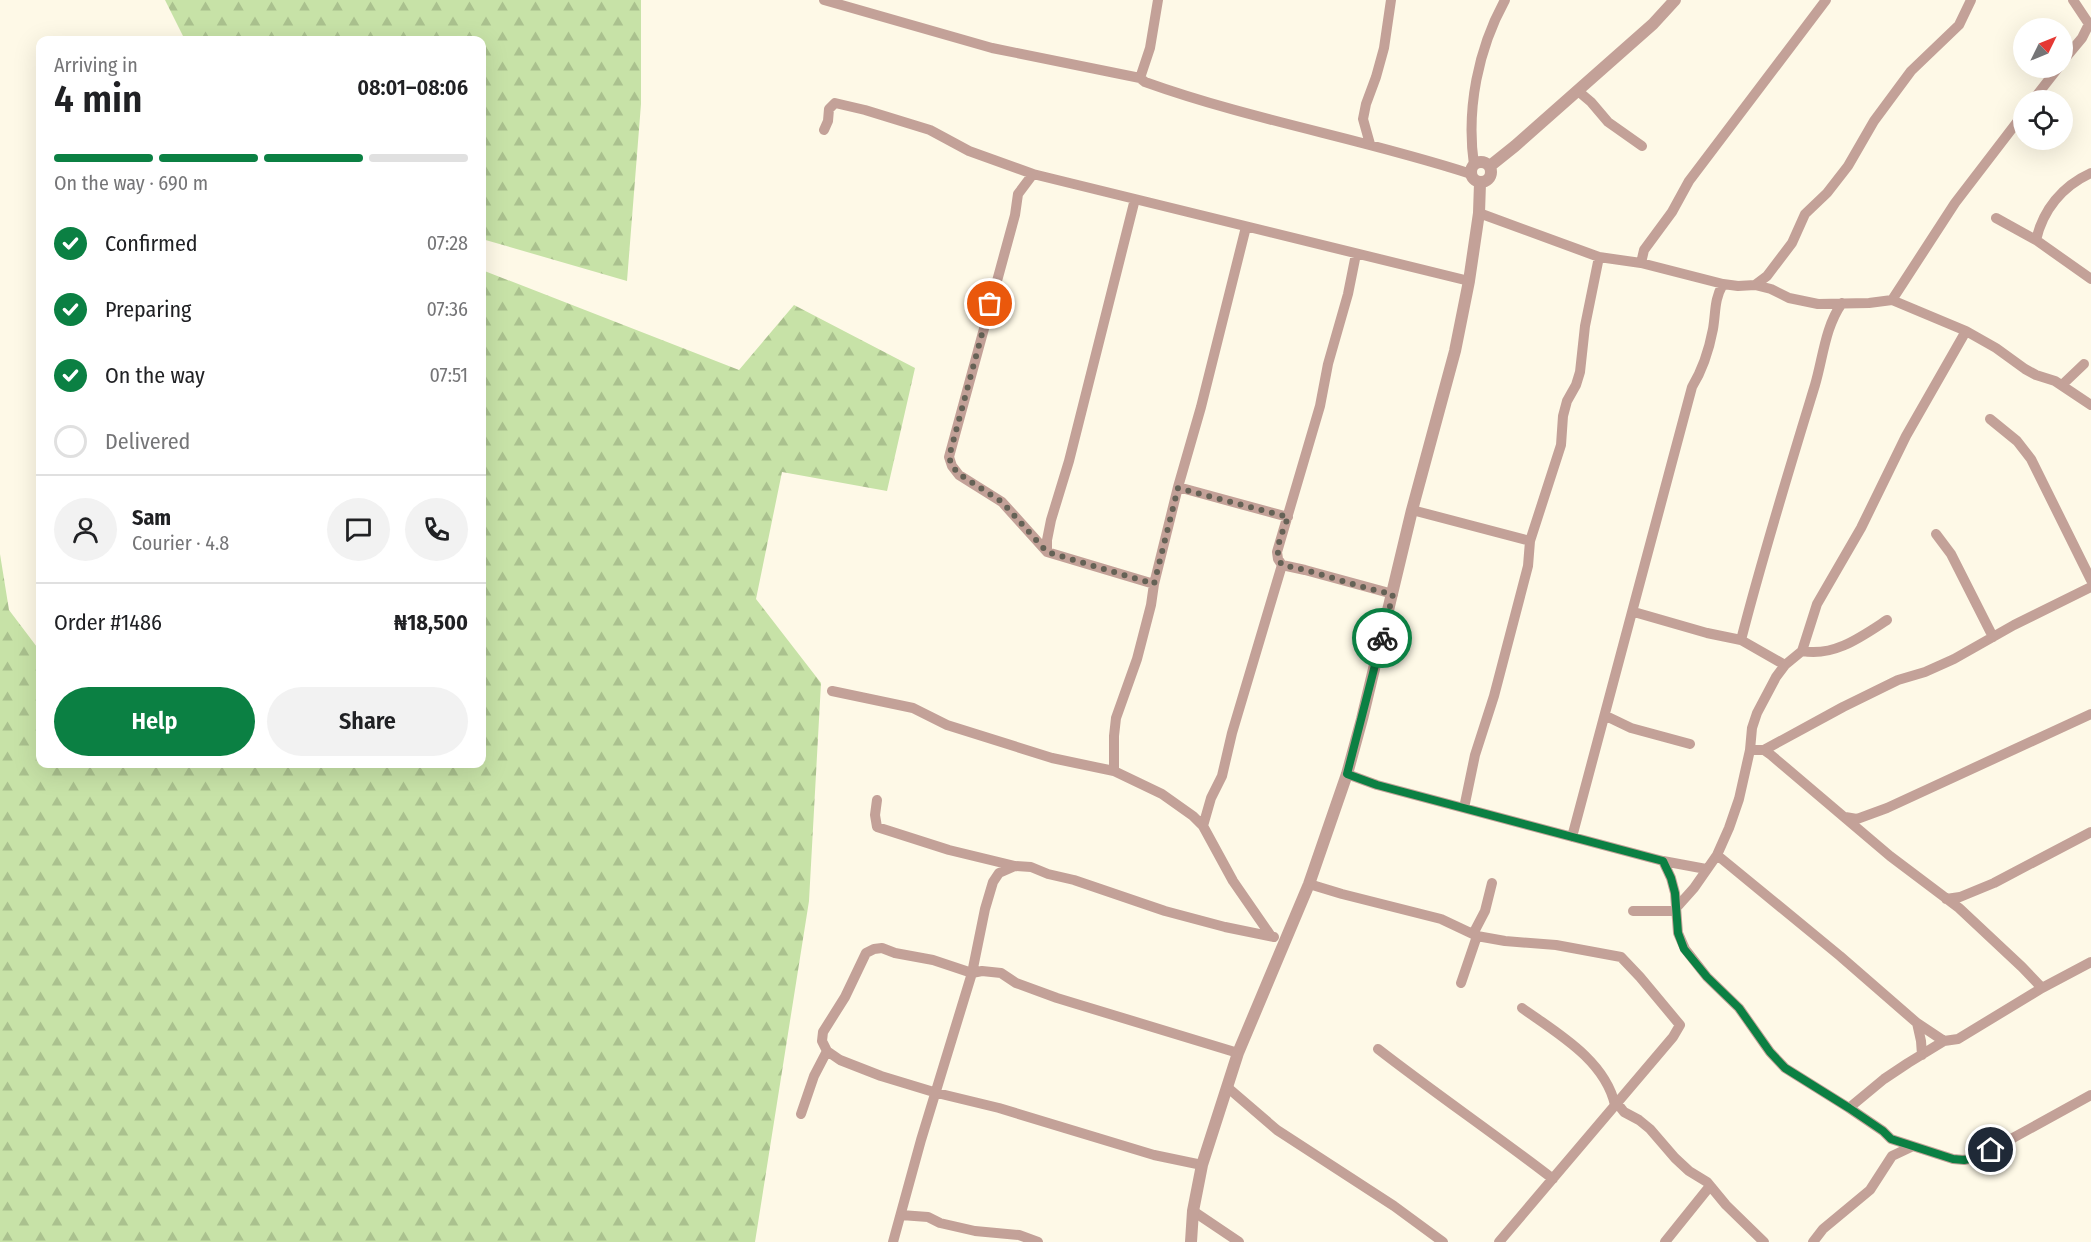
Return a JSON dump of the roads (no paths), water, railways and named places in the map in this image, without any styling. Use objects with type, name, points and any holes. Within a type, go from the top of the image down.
[{"type":"street","points":[[824,0],[992,48],[1140,78],[1153,85],[1185,95],[1370,144],[1475,174],[1487,181],[1490,177],[1490,166]]},
{"type":"street","points":[[1140,78],[1150,48],[1158,0]]},
{"type":"street","points":[[1370,144],[1363,119],[1384,48],[1391,0]]},
{"type":"street","points":[[1191,1242],[1193,1211],[1202,1165],[1238,1053],[1309,884],[1347,774],[1412,510],[1455,351],[1479,213],[1471,144],[1473,100],[1483,53],[1496,16],[1505,0]]},
{"type":"street","points":[[1490,166],[1653,24],[1675,0]]},
{"type":"street","points":[[1641,263],[1644,250],[1672,212],[1689,181],[1826,0]]},
{"type":"street","points":[[1755,285],[1767,276],[1792,243],[1805,214],[1827,193],[1848,166],[1874,121],[1911,71],[1959,25],[1971,0]]},
{"type":"street","points":[[2073,49],[2089,24],[2074,0]]},
{"type":"street","points":[[2041,90],[2050,78]]},
{"type":"street","points":[[1578,91],[1608,122],[1642,146]]},
{"type":"street","points":[[824,130],[828,121],[829,109],[836,103],[855,107],[930,130],[969,152],[1033,174],[1469,281]]},
{"type":"street","points":[[1892,300],[1955,203],[2013,127]]},
{"type":"street","points":[[1475,174],[1481,162],[1490,166]]},
{"type":"street","points":[[2036,240],[2040,223],[2054,202],[2079,178],[2091,173]]},
{"type":"street","points":[[1033,174],[1018,194],[1015,215],[949,457],[952,466],[959,474],[1002,502],[1047,552],[1154,584]]},
{"type":"street","points":[[1047,552],[1048,529],[1069,461],[1135,200]]},
{"type":"street","points":[[1479,213],[1599,257],[1641,263],[1723,284],[1755,285],[1802,301],[1818,304],[1892,300],[1966,331],[1996,348],[2025,369],[2055,381],[2091,405]]},
{"type":"street","points":[[1996,218],[2036,240],[2091,279]]},
{"type":"street","points":[[1114,771],[1116,718],[1137,659],[1178,488],[1201,407],[1246,227]]},
{"type":"street","points":[[1356,254],[1348,294],[1328,364],[1320,406],[1277,552],[1282,565],[1393,594]]},
{"type":"street","points":[[1464,808],[1475,755],[1494,696],[1528,566],[1530,541],[1559,454],[1567,401],[1576,386],[1580,372],[1585,326],[1599,257]]},
{"type":"street","points":[[1572,837],[1634,612],[1692,387],[1707,357],[1713,330],[1716,297],[1723,284]]},
{"type":"street","points":[[1741,640],[1774,519],[1820,367],[1831,320],[1842,303]]},
{"type":"street","points":[[1633,911],[1676,909],[1717,855],[1739,799],[1756,713],[1776,677],[1785,665],[1802,651],[1816,604],[1865,519],[1906,436],[1966,331]]},
{"type":"street","points":[[2062,385],[2084,364]]},
{"type":"street","points":[[1990,419],[2017,441],[2031,459],[2091,580]]},
{"type":"street","points":[[1178,488],[1288,517]]},
{"type":"street","points":[[1412,510],[1530,541]]},
{"type":"street","points":[[1936,534],[1951,554],[1993,637]]},
{"type":"street","points":[[1203,826],[1211,798],[1222,776],[1232,733],[1282,565]]},
{"type":"street","points":[[1750,750],[1764,750],[1898,680],[1925,672],[1954,659],[2091,587]]},
{"type":"street","points":[[1634,612],[1707,633],[1741,640],[1785,665]]},
{"type":"street","points":[[1802,651],[1813,654],[1851,643],[1887,620]]},
{"type":"street","points":[[832,691],[913,708],[946,725],[1052,758],[1114,771],[1161,794],[1193,816],[1203,826],[1233,881],[1271,936]]},
{"type":"street","points":[[1844,818],[1857,819],[1887,808],[2091,714]]},
{"type":"street","points":[[1606,716],[1630,728],[1690,744]]},
{"type":"street","points":[[1764,750],[1844,818],[1946,899],[1960,903],[2042,988]]},
{"type":"street","points":[[1347,774],[1377,785],[1572,837],[1663,861],[1706,869]]},
{"type":"street","points":[[877,800],[875,815],[877,827],[949,850],[1015,866],[1031,867],[1165,911],[1271,936],[1285,942]]},
{"type":"street","points":[[1960,903],[2091,832]]},
{"type":"street","points":[[1717,855],[1917,1023],[1944,1041]]},
{"type":"street","points":[[1663,861],[1671,878],[1678,933],[1684,949],[1707,977],[1739,1008],[1770,1052],[1785,1068],[1849,1108],[1891,1139],[1911,1147],[1964,1160],[1991,1150],[2091,1095]]},
{"type":"street","points":[[894,1242],[921,1140],[972,973],[993,882],[999,873],[1015,866]]},
{"type":"street","points":[[1461,983],[1492,883]]},
{"type":"street","points":[[1309,884],[1441,919],[1475,935],[1505,941],[1556,945],[1621,957],[1680,1024],[1673,1037],[1617,1108],[1499,1242]]},
{"type":"street","points":[[1202,1165],[1154,1155],[999,1108],[936,1093],[858,1067],[840,1060],[827,1051],[822,1041],[823,1032],[845,997],[866,953],[882,948],[903,955],[933,960],[972,973],[982,971],[1001,973],[1016,983],[1057,998],[1238,1053]]},
{"type":"street","points":[[1849,1108],[1884,1079],[1944,1041],[1958,1039],[2042,988],[2091,962]]},
{"type":"street","points":[[1522,1008],[1568,1041],[1602,1073],[1612,1090],[1617,1108],[1645,1125],[1674,1158],[1689,1172],[1702,1178],[1764,1242]]},
{"type":"street","points":[[1917,1023],[1922,1041],[1922,1055]]},
{"type":"street","points":[[1378,1049],[1553,1179]]},
{"type":"street","points":[[801,1114],[814,1076],[827,1051]]},
{"type":"street","points":[[1227,1087],[1277,1130],[1385,1200],[1443,1242]]},
{"type":"street","points":[[1891,1139],[1892,1156]]},
{"type":"street","points":[[1813,1242],[1823,1229],[1870,1190],[1892,1156],[1911,1147]]},
{"type":"street","points":[[1665,1242],[1710,1186]]},
{"type":"street","points":[[1193,1211],[1239,1242]]},
{"type":"street","points":[[901,1215],[928,1217],[940,1223],[975,1231],[1018,1235],[1038,1242]]}]
